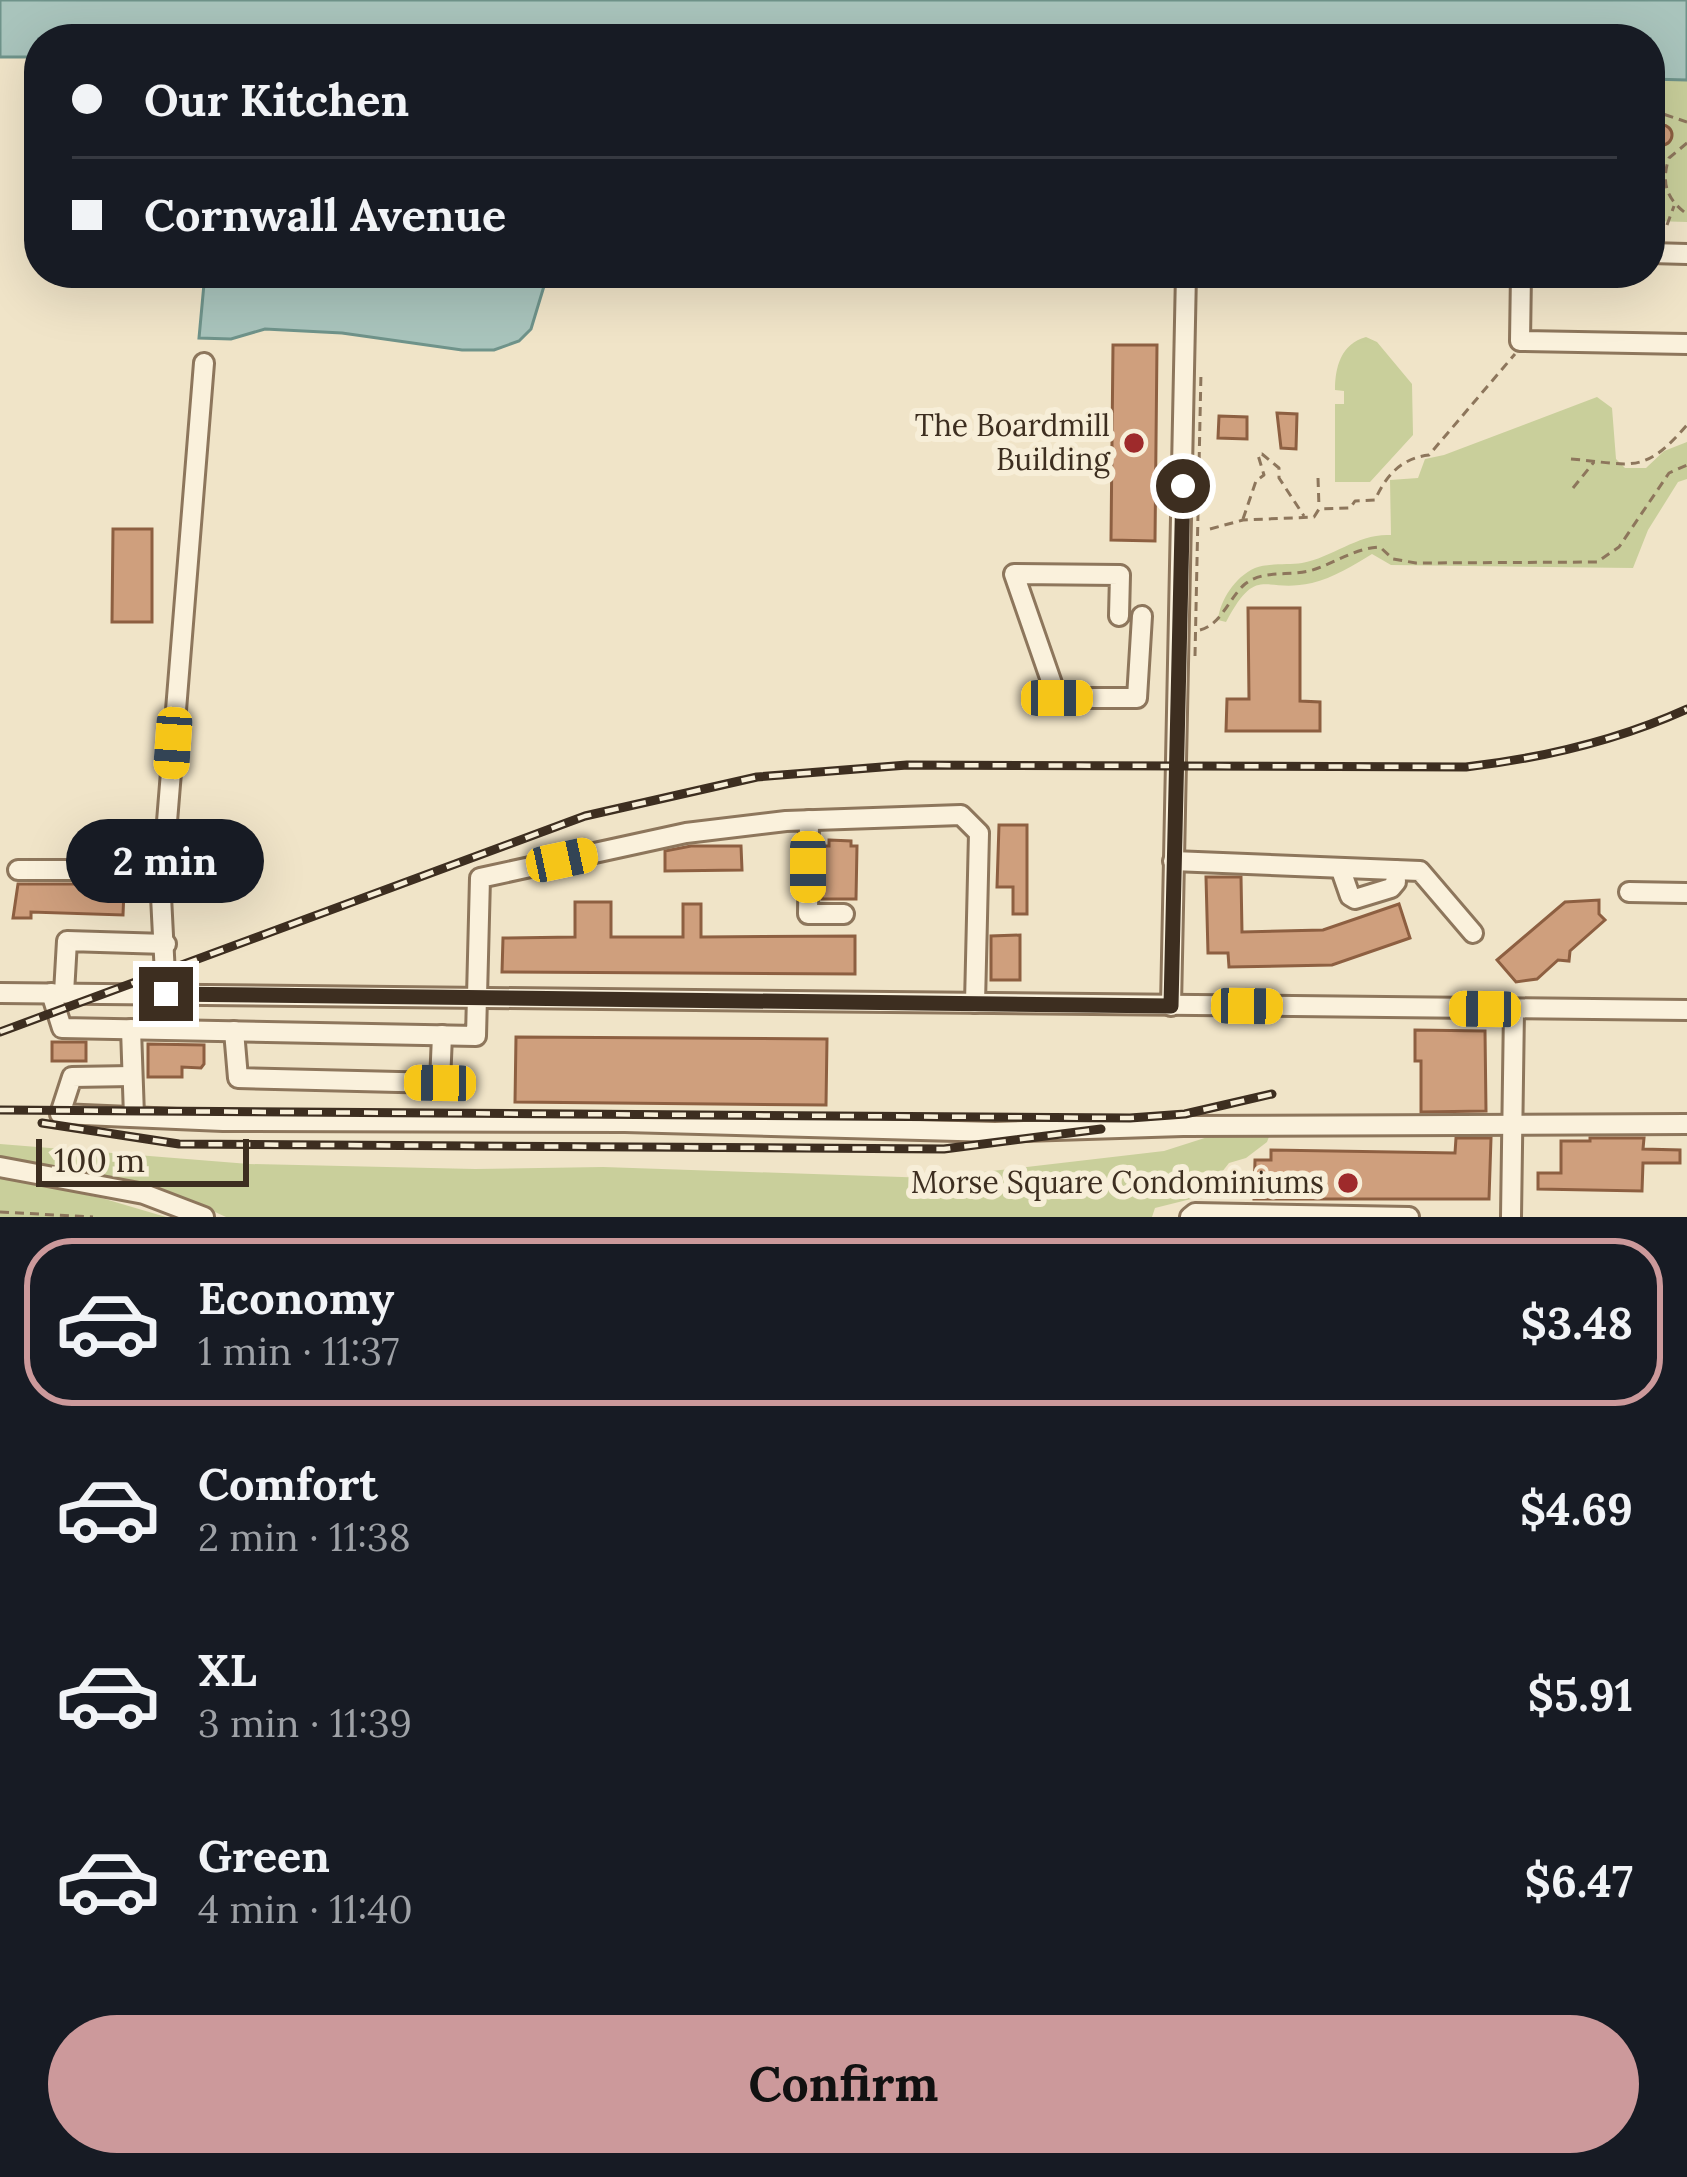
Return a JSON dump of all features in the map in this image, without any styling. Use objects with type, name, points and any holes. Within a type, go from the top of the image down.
[{"type":"street","points":[[1171,1006],[1186,288]]},
{"type":"street","points":[[1521,288],[1520,341],[1687,344]]},
{"type":"street","points":[[166,994],[161,891],[204,363]]},
{"type":"street","points":[[1119,616],[1120,575],[1014,574],[1057,698],[1137,698],[1142,616]]},
{"type":"street","points":[[1139,647],[1178,650]]},
{"type":"street","points":[[166,944],[67,941],[57,993],[62,1028],[476,1036],[480,878],[686,832],[809,820],[961,814],[979,833],[975,1004]]},
{"type":"street","points":[[809,820],[808,914],[844,914]]},
{"type":"street","points":[[1173,861],[1420,872],[1473,933]]},
{"type":"street","points":[[1341,870],[1355,899],[1391,888],[1396,882],[1395,869]]},
{"type":"street","points":[[19,870],[100,870],[161,891]]},
{"type":"street","points":[[1629,892],[1687,893]]},
{"type":"street","points":[[0,993],[1687,1010]]},
{"type":"street","points":[[1511,1217],[1514,1009]]},
{"type":"street","points":[[131,1029],[134,1116]]},
{"type":"street","points":[[234,1031],[238,1078],[440,1083],[442,1036]]},
{"type":"street","points":[[132,1076],[72,1077],[60,1114],[995,1132],[1687,1124]]},
{"type":"street","points":[[0,1167],[144,1194],[204,1217]]},
{"type":"street","points":[[1193,1215],[1409,1217]]},
{"type":"path","points":[[1665,170],[1676,148],[1687,143]]},
{"type":"path","points":[[1665,188],[1674,213],[1667,225]]},
{"type":"path","points":[[1673,204],[1687,214]]},
{"type":"path","points":[[1319,509],[1350,508],[1355,501],[1375,500],[1383,483],[1409,458],[1429,455],[1513,360],[1520,341]]},
{"type":"path","points":[[1571,459],[1646,464],[1687,424]]},
{"type":"path","points":[[1243,520],[1256,481],[1264,475],[1258,455],[1262,454],[1279,468],[1280,478],[1305,517]]},
{"type":"path","points":[[1573,488],[1595,461]]},
{"type":"path","points":[[1198,631],[1209,628],[1245,584],[1258,576],[1309,571],[1364,548],[1380,547],[1393,559],[1416,562],[1597,562],[1619,547],[1669,473],[1687,465]]},
{"type":"path","points":[[1210,529],[1243,520],[1314,517],[1319,509],[1318,478]]},
{"type":"path","points":[[0,1211],[93,1217]]},
{"type":"green space","points":[[1665,79],[1687,80],[1687,222],[1665,221]]},
{"type":"green space","points":[[1366,337],[1377,342],[1412,384],[1413,435],[1370,482],[1335,482],[1335,404],[1344,404],[1344,391],[1335,390],[1336,373],[1345,351]]},
{"type":"green space","points":[[1597,397],[1612,408],[1616,459],[1625,468],[1646,468],[1664,451],[1687,442],[1687,479],[1678,482],[1648,530],[1633,568],[1391,565],[1372,554],[1312,583],[1254,587],[1226,622],[1218,620],[1230,590],[1255,568],[1302,563],[1368,538],[1391,535],[1390,480],[1418,478],[1425,459]]},
{"type":"green space","points":[[1277,1115],[1267,1142],[1246,1158],[1229,1163],[1203,1196],[1155,1208],[1152,1217],[226,1217],[115,1179],[0,1159],[0,1144],[249,1164],[603,1167],[931,1178],[1164,1151]]},
{"type":"green space","points":[[0,1176],[105,1199],[166,1217],[0,1217]]},
{"type":"water","points":[[0,0],[1687,0],[1687,80],[1665,79],[1665,24],[24,24],[24,57],[0,57]]},
{"type":"water","points":[[204,288],[543,288],[531,329],[519,341],[494,350],[265,329],[231,339],[199,338]]},
{"type":"building","name":"The Boardmill Building","points":[[1113,345],[1157,345],[1155,541],[1111,540]]},
{"type":"building","points":[[1277,413],[1297,414],[1296,449],[1281,448]]},
{"type":"building","points":[[1219,416],[1247,417],[1247,439],[1218,438]]},
{"type":"building","points":[[113,529],[152,529],[152,622],[112,622]]},
{"type":"building","points":[[1248,608],[1300,608],[1300,701],[1320,702],[1320,731],[1226,731],[1227,699],[1249,699]]},
{"type":"building","points":[[999,825],[1027,825],[1027,914],[1013,914],[1013,887],[997,887]]},
{"type":"building","points":[[829,840],[851,841],[851,846],[857,846],[856,899],[822,899],[822,846],[829,846]]},
{"type":"building","points":[[741,846],[742,870],[665,871],[665,851]]},
{"type":"building","points":[[1206,877],[1241,877],[1242,932],[1323,930],[1399,904],[1410,938],[1332,965],[1229,967],[1228,953],[1208,953]]},
{"type":"building","points":[[18,884],[96,884],[124,890],[123,915],[31,912],[31,918],[13,918]]},
{"type":"building","points":[[1599,900],[1599,914],[1605,920],[1570,951],[1569,961],[1558,960],[1537,979],[1516,982],[1497,960],[1565,902]]},
{"type":"building","points":[[575,902],[611,902],[611,937],[683,937],[683,904],[701,904],[701,937],[855,936],[855,974],[502,972],[503,938],[575,937]]},
{"type":"building","points":[[1020,935],[1020,980],[991,980],[991,936]]},
{"type":"building","points":[[1415,1030],[1485,1031],[1486,1111],[1421,1112],[1421,1061],[1415,1061]]},
{"type":"building","points":[[516,1037],[827,1039],[826,1105],[515,1102]]},
{"type":"building","points":[[52,1042],[86,1042],[86,1061],[52,1061]]},
{"type":"building","points":[[148,1044],[204,1045],[204,1064],[182,1067],[182,1077],[148,1077]]},
{"type":"building","name":"Morse Square Condominiums","points":[[1456,1138],[1491,1138],[1489,1199],[1254,1199],[1255,1160],[1271,1160],[1271,1150],[1455,1153]]},
{"type":"building","points":[[1644,1138],[1643,1149],[1680,1150],[1680,1163],[1643,1163],[1642,1191],[1538,1189],[1538,1173],[1561,1173],[1561,1141]]},
{"type":"railway","points":[[0,1032],[585,816],[757,777],[907,765],[1466,767],[1579,747],[1687,709]]},
{"type":"railway","points":[[0,1110],[1130,1118],[1185,1114],[1272,1094]]},
{"type":"railway","points":[[42,1123],[179,1144],[944,1149],[1101,1129]]},
{"type":"place","name":"The Boardmill Building","points":[[1134,443]]},
{"type":"place","name":"Morse Square Condominiums","points":[[1348,1183]]},
{"type":"route","points":[[166,994],[1171,1006],[1183,486]]}]
